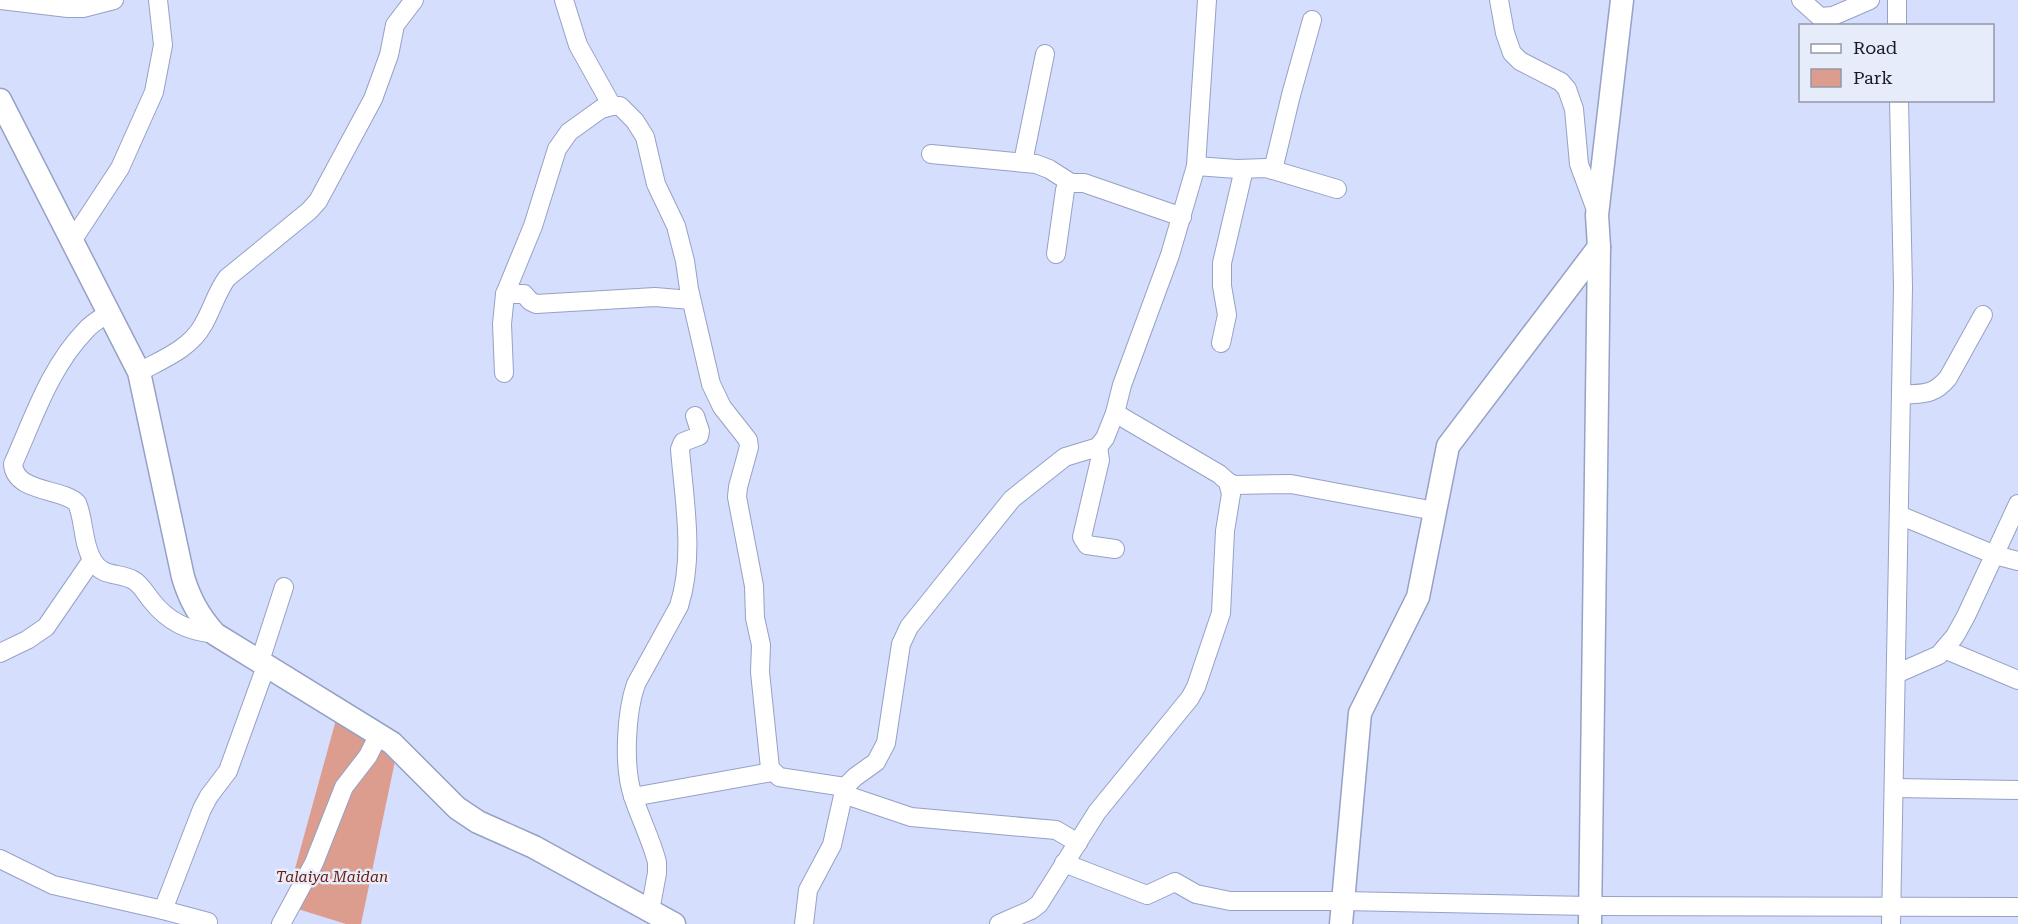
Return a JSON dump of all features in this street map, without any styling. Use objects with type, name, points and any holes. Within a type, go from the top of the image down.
[{"type":"street","points":[[0,0],[68,8],[83,8],[114,0]]},
{"type":"street","points":[[72,241],[120,168],[154,92],[163,45],[158,0]]},
{"type":"street","points":[[139,372],[179,350],[194,338],[204,324],[226,278],[309,211],[318,201],[373,99],[389,55],[394,25],[414,0]]},
{"type":"street","points":[[564,0],[578,45],[612,106]]},
{"type":"street","points":[[804,924],[808,890],[832,845],[844,791],[855,777],[876,762],[886,743],[899,654],[909,627],[1012,499],[1065,457],[1098,447],[1105,438],[1170,255],[1196,166],[1208,0]]},
{"type":"street","points":[[1499,0],[1512,53],[1520,61],[1561,82],[1567,89],[1574,109],[1579,164],[1598,205]]},
{"type":"street","points":[[1801,0],[1820,17],[1833,16],[1870,0]]},
{"type":"street","points":[[1897,0],[1897,24]]},
{"type":"street","points":[[1590,915],[1598,205],[1622,6]]},
{"type":"street","points":[[1274,170],[1291,95],[1312,20]]},
{"type":"street","points":[[1023,162],[1045,54]]},
{"type":"street","points":[[0,100],[139,372],[170,521],[188,594],[195,609],[215,634],[379,734],[399,749],[418,771],[457,808],[478,822],[534,847],[658,918]]},
{"type":"street","points":[[1892,915],[1903,309],[1899,102]]},
{"type":"street","points":[[504,373],[502,324],[505,294],[517,270],[533,226],[557,149],[569,132],[601,109],[620,106],[629,113],[645,137],[656,184],[676,226],[711,384],[722,406],[748,440],[749,447],[738,487],[738,497],[754,586],[754,618],[762,645],[760,672],[772,772]]},
{"type":"street","points":[[931,154],[1023,162],[1049,169],[1071,183],[1084,183],[1182,217]]},
{"type":"street","points":[[1196,166],[1244,169],[1257,167],[1337,189]]},
{"type":"street","points":[[1221,343],[1227,320],[1222,286],[1222,263],[1244,169]]},
{"type":"street","points":[[1056,254],[1065,190],[1071,183]]},
{"type":"street","points":[[1341,924],[1360,714],[1418,597],[1448,446],[1599,247]]},
{"type":"street","points":[[505,294],[524,294],[536,304],[655,297],[691,300]]},
{"type":"street","points":[[109,313],[88,328],[74,344],[47,384],[14,464],[14,472],[33,486],[71,498],[77,503],[87,547],[101,568],[133,579],[160,611],[180,626],[197,632],[215,634]]},
{"type":"street","points":[[1901,395],[1937,390],[1948,378],[1983,315]]},
{"type":"street","points":[[1115,413],[1220,474],[1234,485],[1291,484],[1435,511]]},
{"type":"street","points":[[658,918],[657,862],[633,797],[628,776],[628,721],[636,684],[679,606],[686,581],[687,537],[680,449],[683,442],[699,436],[700,431],[695,416]]},
{"type":"street","points":[[1098,447],[1100,460],[1082,537],[1087,544],[1115,549]]},
{"type":"street","points":[[999,924],[1039,904],[1097,812],[1190,698],[1196,687],[1221,613],[1226,531],[1231,494],[1228,482]]},
{"type":"street","points":[[1896,674],[1939,655],[1955,636],[2018,504]]},
{"type":"street","points":[[1899,515],[1995,555],[2018,561]]},
{"type":"street","points":[[0,653],[27,640],[46,627],[101,568]]},
{"type":"street","points":[[163,910],[202,809],[228,771],[263,663],[284,587]]},
{"type":"street","points":[[1944,650],[2018,680]]},
{"type":"street","points":[[281,924],[315,863],[344,787],[368,756],[379,734]]},
{"type":"street","points":[[633,797],[772,772],[779,777],[844,791],[911,817],[1056,830],[1078,843]]},
{"type":"street","points":[[1894,788],[2018,790]]},
{"type":"street","points":[[0,859],[53,885],[208,922]]},
{"type":"street","points":[[1064,863],[1147,895],[1175,882],[1197,894],[1230,901],[1343,901],[1590,915],[1892,915],[2018,907]]},
{"type":"green space","name":"Talaiya Maidan","points":[[337,716],[395,761],[361,924],[346,924],[285,905]]}]
